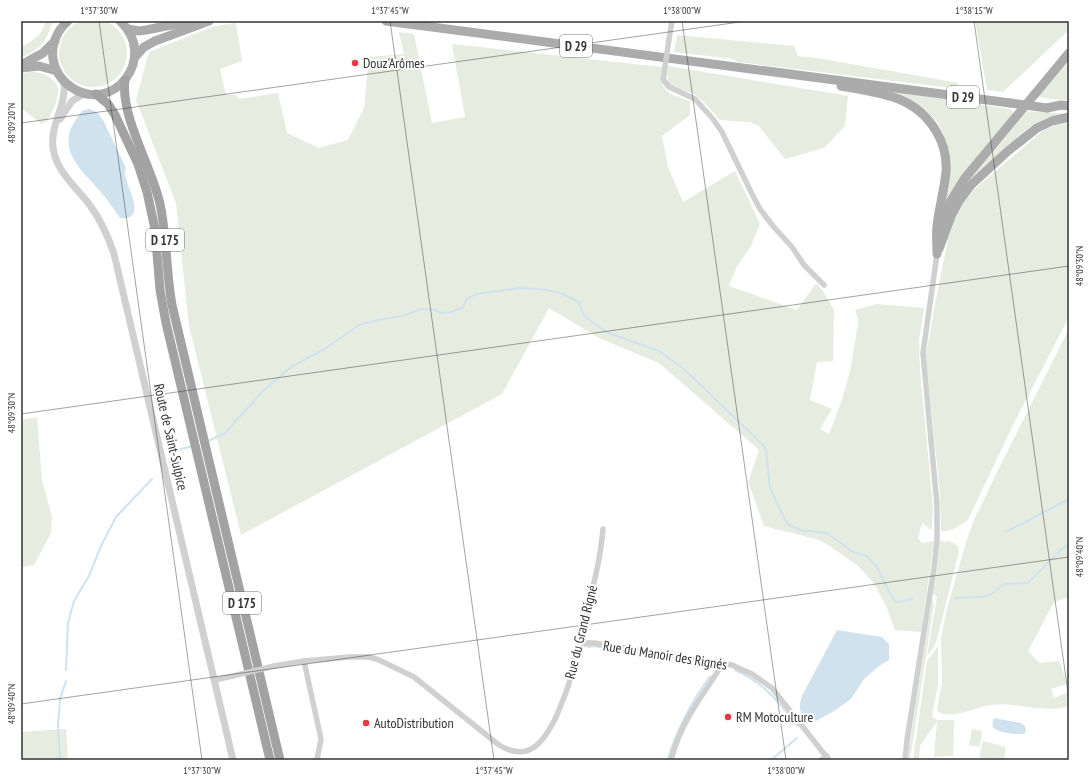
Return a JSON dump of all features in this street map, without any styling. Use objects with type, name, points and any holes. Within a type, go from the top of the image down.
[{"type":"highway","name":"D 175","points":[[125,80],[124,92],[128,111],[152,175],[160,204],[172,305],[199,443],[270,760]]},
{"type":"highway","name":"D 175","points":[[96,94],[108,104],[115,115],[138,164],[147,192],[154,228],[162,306],[199,443],[280,760]]},
{"type":"main road","points":[[54,41],[53,56],[57,71],[64,82],[74,89],[86,93],[96,94],[112,90],[125,80],[132,70],[135,57],[134,42],[128,29],[120,21]]},
{"type":"main road","points":[[128,29],[139,31],[191,21]]},
{"type":"main road","points":[[135,57],[144,47],[155,40],[209,21]]},
{"type":"main road","name":"D 29","points":[[386,21],[1069,111]]},
{"type":"main road","points":[[21,65],[43,52],[54,41],[66,22]]},
{"type":"main road","points":[[937,254],[945,215],[959,186],[1069,53]]},
{"type":"main road","points":[[21,68],[39,66],[57,71]]},
{"type":"main road","points":[[787,74],[803,80],[843,86],[897,98],[916,107],[928,119],[942,141],[946,162],[945,179],[936,228],[937,254]]},
{"type":"main road","points":[[1047,108],[1061,105],[1069,106]]},
{"type":"main road","points":[[937,254],[952,214],[959,201],[971,185],[1008,151],[1037,128],[1052,121],[1069,118]]},
{"type":"street","points":[[672,21],[663,79],[669,87],[695,99],[714,119],[722,132],[760,209],[792,247],[804,265],[824,285]]},
{"type":"street","name":"Route de Saint-Sulpice","points":[[64,82],[64,96],[55,122],[53,148],[57,161],[66,178],[89,204],[100,220],[114,254],[232,760]]},
{"type":"street","points":[[53,135],[58,122],[72,101],[86,93]]},
{"type":"street","points":[[905,760],[937,541],[937,505],[923,353],[937,254]]},
{"type":"street","name":"Rue du Grand Rigné","points":[[214,680],[274,666],[304,661],[364,657],[374,658],[392,665],[414,677],[499,745],[509,750],[519,752],[535,746],[546,736],[564,696],[569,683],[576,654],[581,645],[579,641],[602,544],[603,529]]},
{"type":"street","name":"Rue du Manoir des Rignés","points":[[581,645],[594,643],[739,667],[772,688],[826,759]]},
{"type":"street","points":[[304,661],[321,739],[317,760]]},
{"type":"street","points":[[671,760],[688,717],[720,668],[721,663]]},
{"type":"shaded area","points":[[93,19],[106,22],[117,29],[124,40],[127,53],[124,66],[117,77],[106,84],[93,87],[80,84],[69,77],[62,66],[59,53],[62,40],[69,29],[80,22]]},
{"type":"shaded area","points":[[45,21],[53,21],[45,40],[34,51],[21,58],[21,48],[40,34]]},
{"type":"shaded area","points":[[975,21],[1069,21],[1069,30],[1003,92],[987,90]]},
{"type":"shaded area","points":[[236,23],[242,61],[220,69],[226,95],[236,95],[239,99],[278,93],[287,133],[319,148],[348,140],[364,108],[369,57],[404,54],[399,32],[414,34],[432,123],[465,117],[452,44],[662,67],[662,82],[667,91],[690,101],[690,115],[662,136],[668,167],[683,202],[735,171],[760,224],[751,246],[736,268],[729,286],[797,310],[816,283],[823,291],[834,310],[833,361],[817,362],[810,400],[832,409],[820,429],[829,434],[842,400],[850,371],[858,324],[858,318],[855,310],[877,304],[924,308],[919,341],[920,370],[933,507],[932,530],[922,523],[918,538],[922,543],[934,541],[921,632],[895,630],[887,608],[873,582],[857,565],[825,543],[816,539],[764,526],[748,482],[759,450],[659,363],[599,338],[549,308],[502,394],[241,535],[189,326],[176,203],[136,100],[149,52],[215,26]]},
{"type":"shaded area","points":[[677,35],[794,46],[798,56],[959,83],[952,88],[738,62],[733,59],[674,52]]},
{"type":"shaded area","points":[[1069,61],[1069,101],[1038,97]]},
{"type":"shaded area","points":[[668,66],[848,96],[845,126],[824,148],[785,159],[758,125],[750,122],[720,120],[698,97],[671,85],[668,81],[667,75]]},
{"type":"shaded area","points":[[29,72],[44,74],[53,80],[58,88],[58,94],[54,107],[48,120],[42,124],[21,108],[21,74]]},
{"type":"shaded area","points":[[892,91],[1009,109],[1013,111],[1013,115],[961,177],[946,199],[950,164],[947,144],[938,123],[926,110]]},
{"type":"shaded area","points":[[1027,111],[1067,114],[1050,119],[962,188]]},
{"type":"shaded area","points":[[1069,121],[1069,317],[1012,427],[968,520],[952,530],[941,531],[940,495],[926,355],[948,239],[956,216],[963,203],[977,187],[1045,129]]},
{"type":"shaded area","points":[[1069,329],[1069,597],[1054,602],[1028,651],[1039,663],[1060,661],[1067,684],[1051,689],[1054,698],[1069,692],[1069,706],[1049,709],[1000,704],[947,715],[937,710],[942,682],[941,638],[947,609],[966,542],[974,520],[1000,466]]},
{"type":"shaded area","points":[[37,417],[42,480],[52,517],[51,533],[34,565],[21,567],[21,420]]},
{"type":"shaded area","points":[[947,540],[957,545],[959,551],[937,639],[934,647],[927,656],[937,597],[933,594],[940,541],[947,542]]},
{"type":"shaded area","points":[[932,599],[934,603],[910,760],[908,760],[909,747]]},
{"type":"shaded area","points":[[938,646],[938,684],[932,717],[937,720],[954,720],[953,756],[934,757],[937,721],[920,746],[919,760],[913,760],[927,661]]},
{"type":"shaded area","points":[[66,729],[68,760],[21,760],[21,732]]},
{"type":"shaded area","points":[[972,729],[982,731],[980,747],[969,745]]},
{"type":"shaded area","points":[[983,741],[1006,747],[1004,760],[993,760],[979,757]]},
{"type":"water","points":[[89,109],[97,112],[103,120],[126,168],[126,180],[132,194],[135,209],[133,214],[129,217],[120,218],[105,197],[78,166],[70,151],[69,135],[71,129],[82,111]]},
{"type":"water","points":[[837,630],[882,637],[889,644],[889,660],[879,666],[864,679],[851,699],[816,721],[807,718],[802,713],[800,706],[802,696]]},
{"type":"water","points":[[994,718],[1021,723],[1025,726],[1026,731],[1024,734],[1021,734],[998,731],[993,727]]},
{"type":"waterway","points":[[208,441],[225,433],[263,391],[291,367],[323,350],[359,325],[403,316],[421,309],[435,310],[441,313],[451,312],[463,307],[467,299],[476,294],[522,288],[561,293],[579,302],[584,316],[606,332],[659,351],[685,370],[763,445],[766,450],[770,488],[788,524],[800,530],[827,533],[853,552],[867,556],[877,567],[895,601],[899,602],[912,599]]},
{"type":"waterway","points":[[174,456],[178,450],[192,446]]},
{"type":"waterway","points":[[66,670],[68,623],[74,601],[89,576],[101,546],[116,517],[152,479]]},
{"type":"waterway","points":[[1006,532],[1069,499]]},
{"type":"waterway","points":[[955,598],[983,597],[990,595],[1004,584],[1028,583],[1062,549],[1069,544]]},
{"type":"waterway","points":[[588,647],[594,646],[646,654]]},
{"type":"waterway","points":[[735,670],[762,686],[797,725]]},
{"type":"waterway","points":[[668,759],[685,716],[710,676]]},
{"type":"waterway","points":[[60,760],[58,725],[60,699],[66,681]]},
{"type":"waterway","points":[[771,760],[797,738]]},
{"type":"place","name":"Douz'Arômes","points":[[355,63]]},
{"type":"place","name":"RM Motoculture","points":[[728,717]]},
{"type":"place","name":"AutoDistribution","points":[[366,723]]}]
